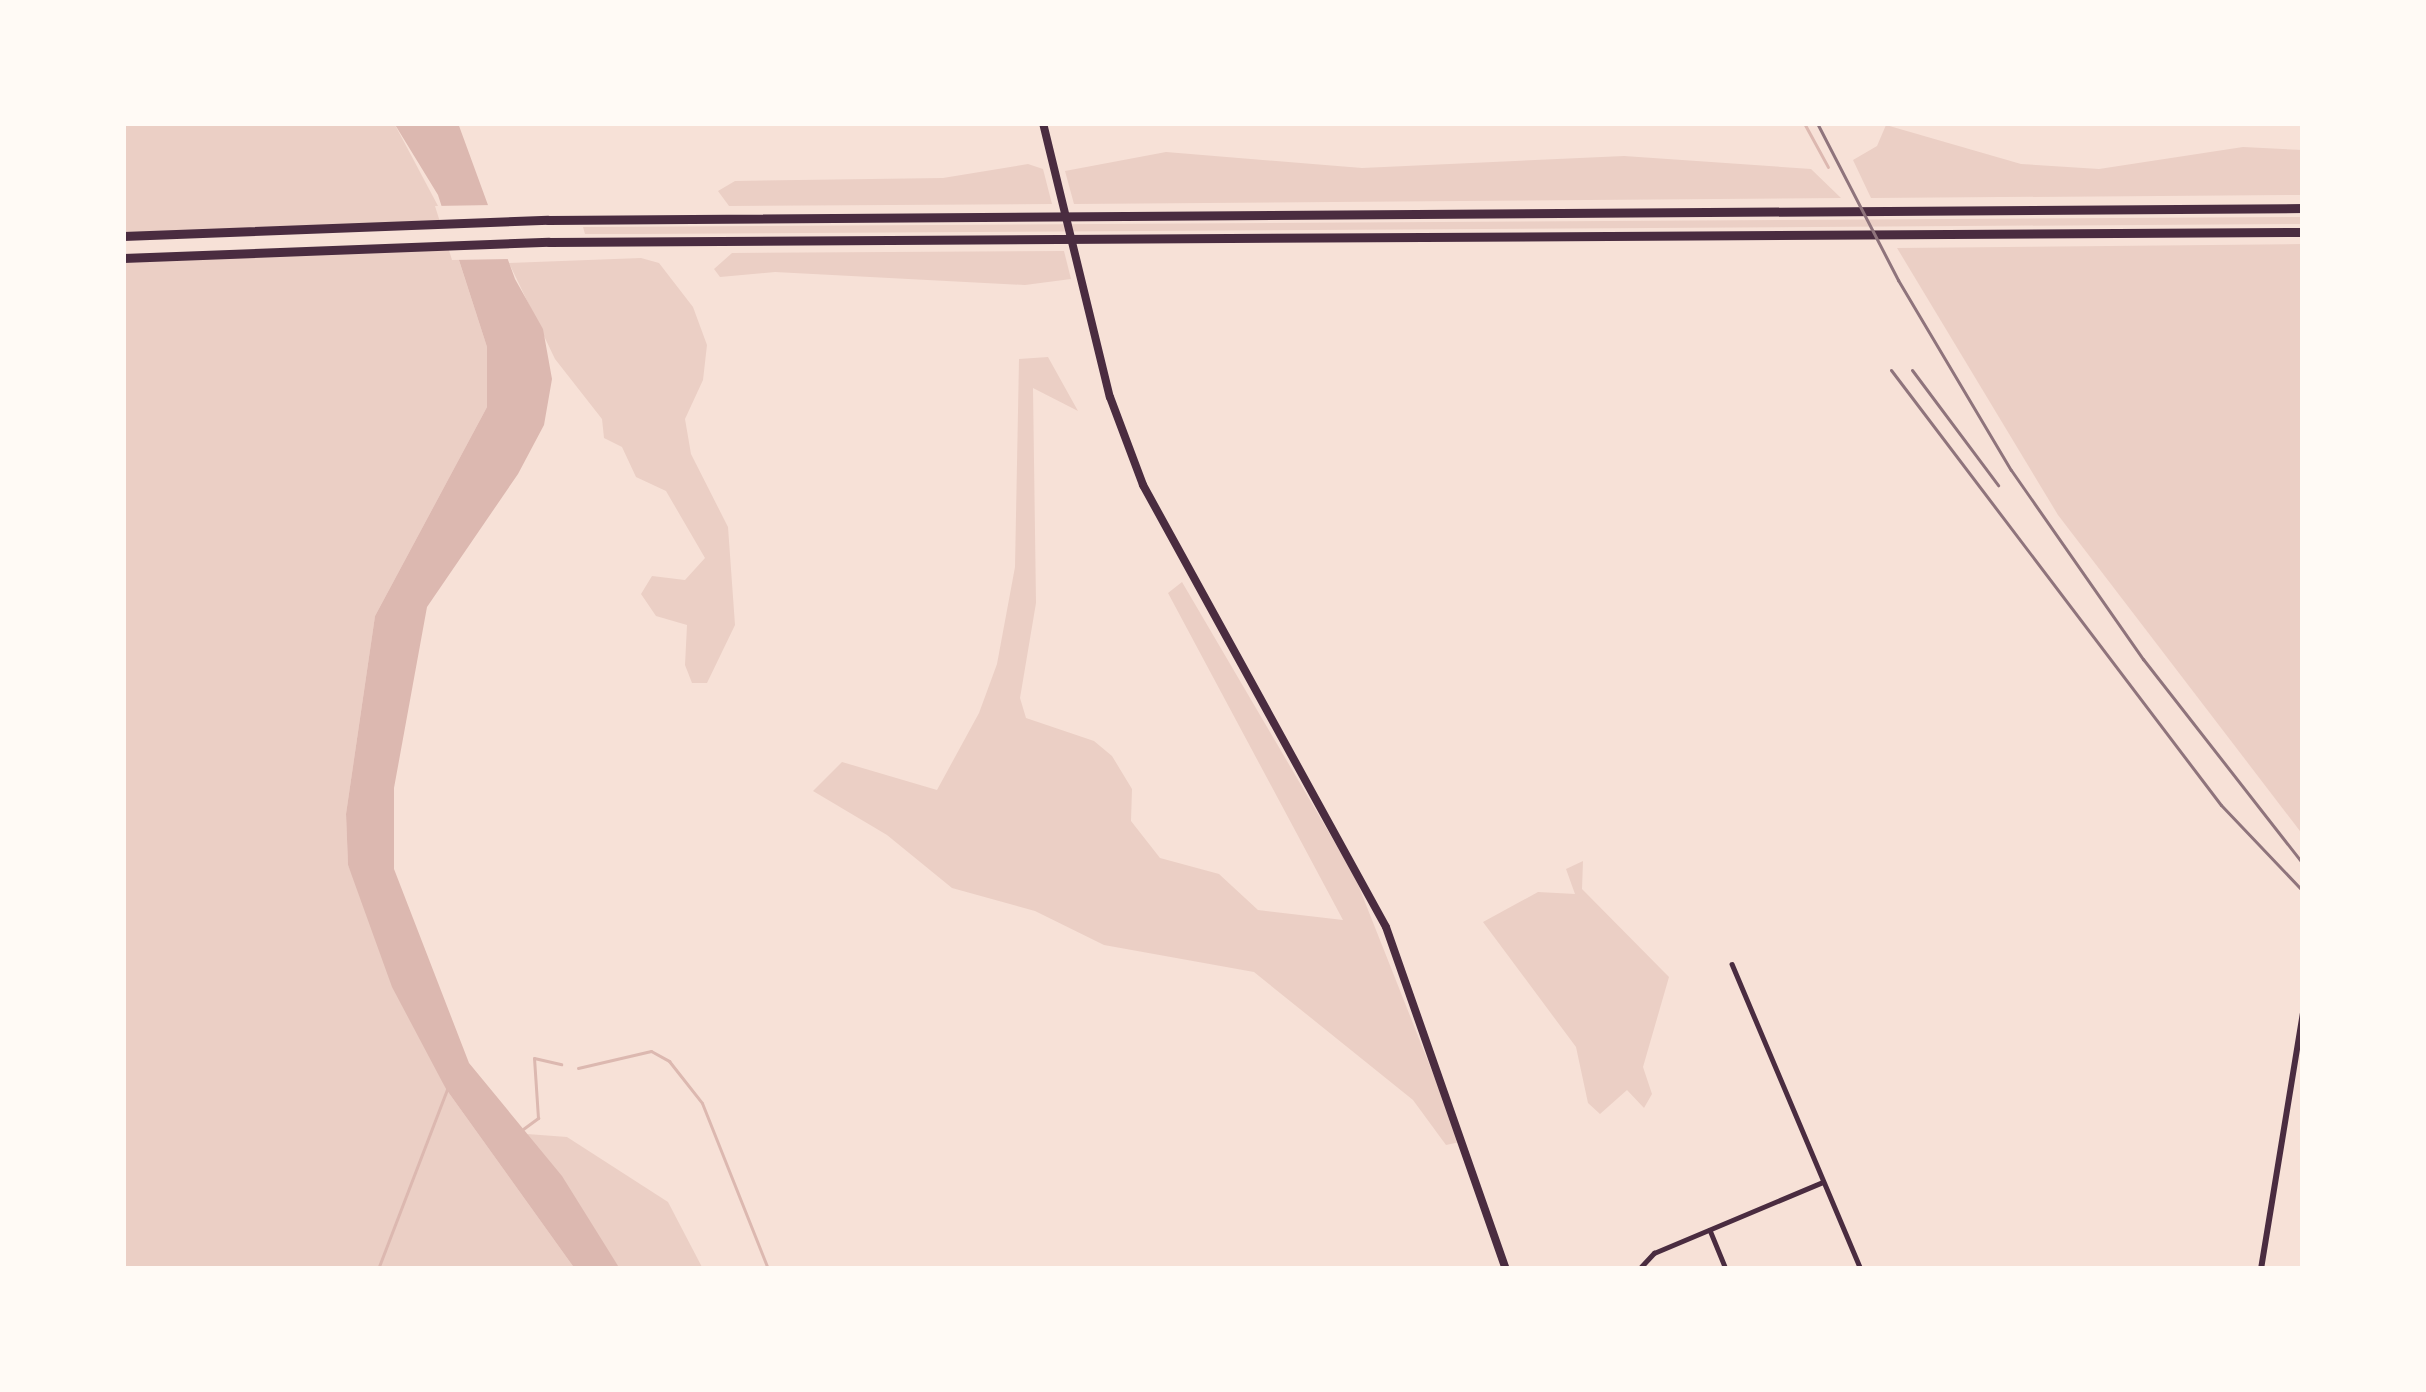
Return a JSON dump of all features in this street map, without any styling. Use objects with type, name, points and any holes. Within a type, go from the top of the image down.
[{"type":"highway","points":[[123,236],[581,219],[2303,208]]},
{"type":"highway","points":[[123,258],[484,243],[2303,232]]},
{"type":"main road","points":[[1043,123],[1081,277],[1143,485],[1386,927],[1506,1269]]},
{"type":"street","points":[[1732,964],[1861,1269]]},
{"type":"street","points":[[2261,1269],[2303,1012]]},
{"type":"street","points":[[1640,1269],[1654,1253],[1823,1182]]},
{"type":"street","points":[[1710,1230],[1726,1269]]},
{"type":"shaded area","points":[[123,123],[394,123],[446,221],[123,235]]},
{"type":"shaded area","points":[[394,123],[458,123],[515,279],[543,329],[552,379],[544,425],[518,474],[427,607],[394,788],[394,869],[469,1063],[562,1176],[620,1269],[575,1269],[446,1089],[392,987],[348,865],[346,814],[375,616],[487,407],[487,347],[438,195]]},
{"type":"shaded area","points":[[1886,125],[2021,164],[2099,169],[2243,147],[2303,150],[2303,195],[1871,198],[1853,160],[1877,146]]},
{"type":"shaded area","points":[[1166,152],[1362,168],[1624,156],[1811,169],[1841,198],[1074,204],[1065,171]]},
{"type":"shaded area","points":[[1028,164],[1043,169],[1052,204],[729,206],[718,191],[735,181],[943,178]]},
{"type":"shaded area","points":[[2303,217],[2303,224],[638,234],[585,234],[583,227]]},
{"type":"shaded area","points":[[2303,244],[2303,835],[2058,515],[1897,248]]},
{"type":"shaded area","points":[[454,245],[487,347],[487,407],[375,616],[346,814],[348,865],[446,1089],[575,1269],[123,1269],[123,258]]},
{"type":"shaded area","points":[[1064,251],[1071,279],[1025,285],[775,272],[720,277],[714,269],[732,253]]},
{"type":"shaded area","points":[[641,258],[659,263],[693,307],[707,345],[703,380],[685,419],[691,454],[728,527],[735,625],[707,683],[692,683],[685,665],[687,625],[656,616],[641,594],[652,576],[685,580],[705,558],[666,491],[636,477],[622,447],[604,438],[602,419],[555,359],[509,263]]},
{"type":"shaded area","points":[[1048,357],[1078,411],[1033,388],[1036,603],[1020,698],[1026,718],[1094,741],[1112,756],[1132,789],[1131,821],[1160,858],[1219,874],[1258,910],[1343,920],[1168,593],[1182,582],[1355,877],[1460,1142],[1446,1145],[1413,1100],[1254,972],[1104,945],[1035,911],[952,888],[887,835],[813,791],[842,762],[937,790],[979,713],[997,664],[1015,567],[1019,359]]},
{"type":"shaded area","points":[[1583,861],[1582,889],[1669,977],[1643,1067],[1652,1094],[1644,1108],[1627,1090],[1600,1114],[1588,1103],[1576,1047],[1483,922],[1538,892],[1575,894],[1566,869]]},
{"type":"shaded area","points":[[527,1134],[567,1137],[668,1202],[703,1269],[620,1269]]},
{"type":"pier","points":[[493,205],[514,259],[452,260],[435,206]]},
{"type":"waterway","points":[[1804,123],[1828,167]]},
{"type":"waterway","points":[[578,1068],[651,1051],[669,1061],[702,1103],[768,1269]]},
{"type":"waterway","points":[[523,1129],[538,1118],[534,1058],[561,1064]]},
{"type":"waterway","points":[[378,1269],[448,1087]]},
{"type":"railway","points":[[1817,123],[1898,280],[2011,470],[2143,659],[2303,864]]},
{"type":"railway","points":[[1891,370],[2221,805],[2303,891]]},
{"type":"railway","points":[[1912,370],[1998,485]]}]
